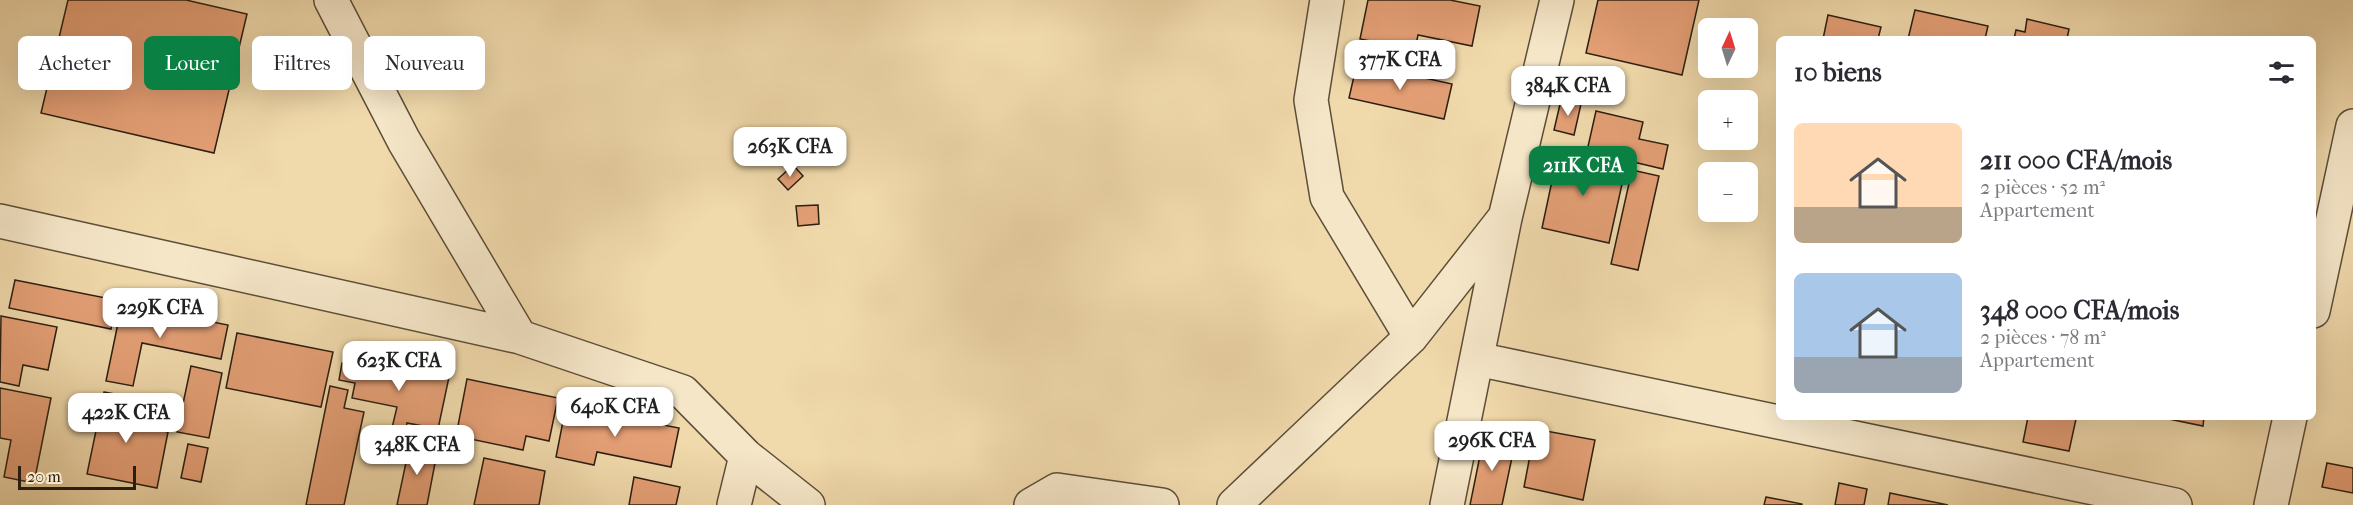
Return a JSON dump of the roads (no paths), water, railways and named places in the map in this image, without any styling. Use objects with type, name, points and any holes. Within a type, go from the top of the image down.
[{"type":"street","points":[[331,0],[404,141],[520,338]]},
{"type":"street","points":[[1327,0],[1311,100],[1327,197],[1411,337]]},
{"type":"street","points":[[1448,505],[1505,218],[1557,0]]},
{"type":"street","points":[[2316,297],[2353,126]]},
{"type":"street","points":[[1234,505],[1411,337],[1505,218]]},
{"type":"street","points":[[0,221],[520,338],[683,392],[746,456],[808,505]]},
{"type":"street","points":[[1477,359],[2175,505]]},
{"type":"street","points":[[2271,505],[2289,420]]},
{"type":"street","points":[[734,505],[746,456]]},
{"type":"street","points":[[1031,505],[1058,490],[1162,505]]}]
